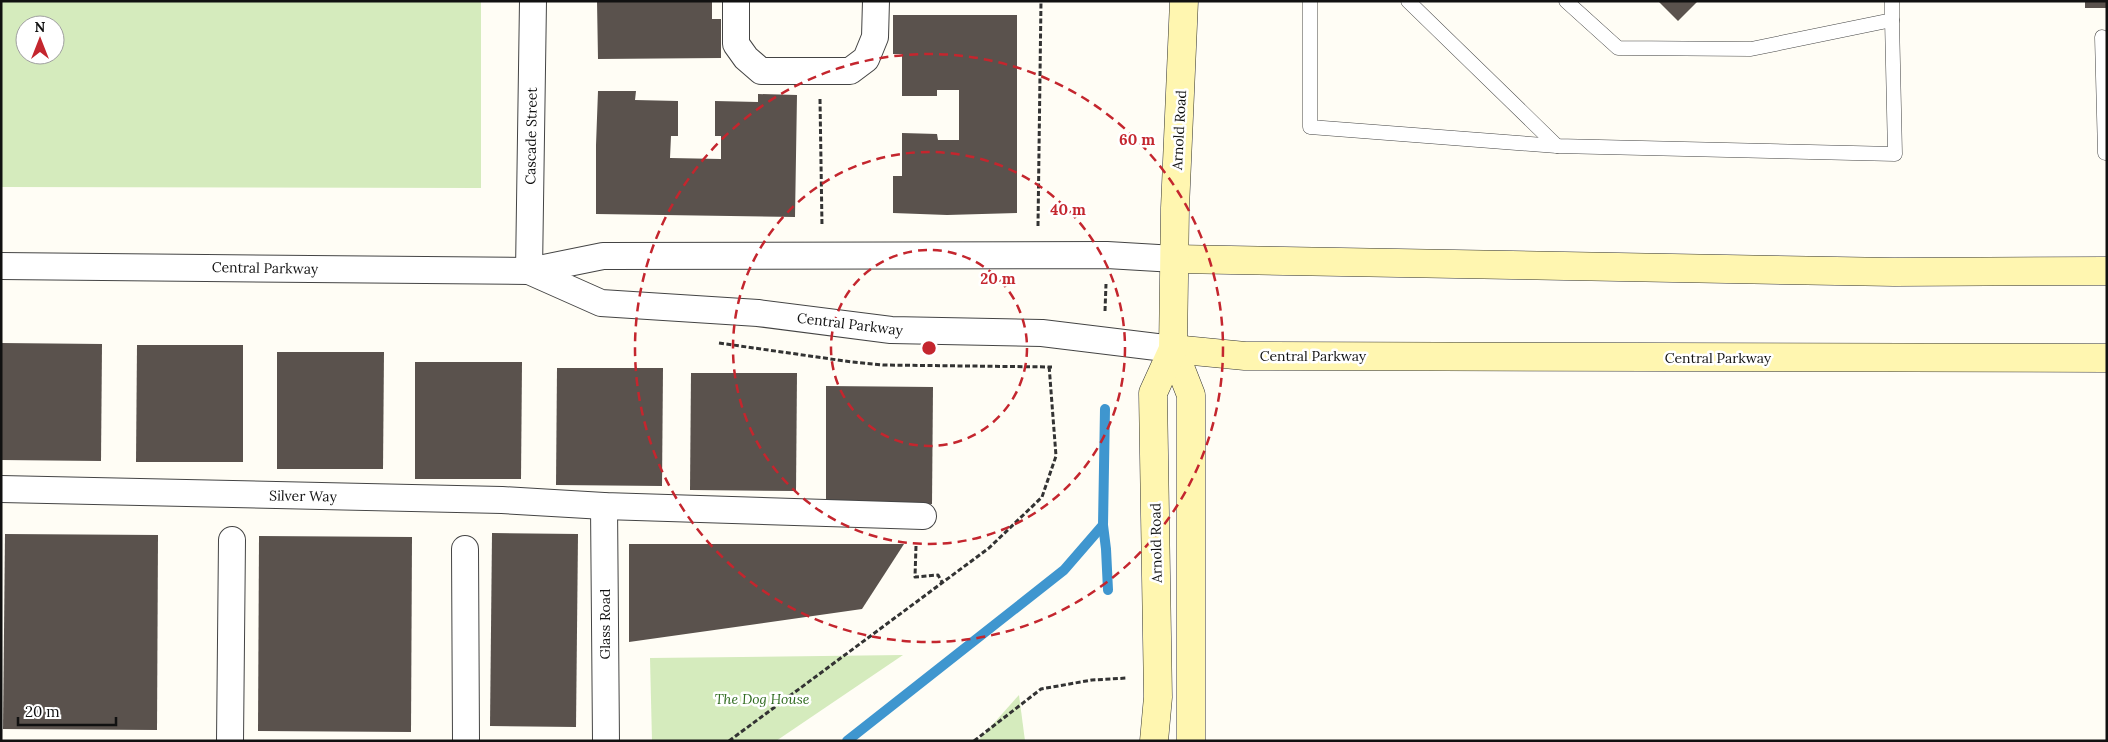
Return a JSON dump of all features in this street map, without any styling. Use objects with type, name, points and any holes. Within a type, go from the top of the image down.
[{"type":"street","name":"Cascade Street","points":[[529,271],[533,1]]},
{"type":"street","points":[[736,1],[736,44],[746,58],[761,71],[850,71],[866,59],[875,37],[876,1]]},
{"type":"street","name":"Arnold Road","points":[[1184,1],[1175,208],[1173,350],[1191,394],[1191,741]]},
{"type":"street","name":"Central Parkway","points":[[1,266],[529,271],[603,256],[1107,256],[1175,259],[1894,272],[2107,271]]},
{"type":"street","name":"Central Parkway","points":[[529,271],[601,303],[758,312],[891,330],[1048,334],[1173,350],[1245,356],[2107,358]]},
{"type":"street","name":"Arnold Road","points":[[1154,741],[1158,675],[1153,393],[1173,350]]},
{"type":"street","name":"Silver Way","points":[[1,489],[502,500],[604,506],[920,515]]},
{"type":"street","name":"Glass Road","points":[[604,506],[606,741]]},
{"type":"street","points":[[230,741],[232,540]]},
{"type":"street","points":[[465,549],[466,741]]},
{"type":"lane","points":[[1310,1],[1310,127],[1557,146],[1895,154],[1892,1]]},
{"type":"lane","points":[[1408,1],[1557,146]]},
{"type":"lane","points":[[1566,1],[1618,48],[1751,49],[1892,20]]},
{"type":"lane","points":[[2102,37],[2105,153],[2107,153]]},
{"type":"path","points":[[1038,234],[1041,1]]},
{"type":"path","points":[[819,71],[822,226]]},
{"type":"path","points":[[1104,341],[1107,256]]},
{"type":"path","points":[[729,741],[989,548],[1042,497],[1056,456],[1048,334]]},
{"type":"path","points":[[920,515],[915,577],[938,575],[942,582]]},
{"type":"path","points":[[974,741],[1041,690],[1092,680],[1158,675]]},
{"type":"green space","points":[[1,1],[481,1],[481,188],[1,187]]},
{"type":"green space","name":"The Dog House","points":[[903,655],[776,741],[652,741],[650,658]]},
{"type":"green space","points":[[1019,695],[1025,741],[978,741]]},
{"type":"building","points":[[597,1],[712,1],[712,19],[721,19],[721,58],[598,59]]},
{"type":"building","points":[[1658,1],[1698,1],[1678,21]]},
{"type":"building","points":[[2085,1],[2107,1],[2107,8],[2085,8]]},
{"type":"building","points":[[893,15],[1017,15],[1017,213],[947,215],[893,213],[893,176],[902,176],[902,133],[937,134],[938,140],[959,140],[959,90],[937,90],[937,96],[902,96],[902,54],[893,54]]},
{"type":"building","points":[[598,91],[636,91],[635,100],[678,101],[678,136],[671,136],[670,158],[721,159],[721,136],[715,136],[715,101],[758,102],[758,94],[797,95],[795,217],[596,214]]},
{"type":"building","points":[[1,343],[102,344],[101,461],[1,460]]},
{"type":"building","points":[[137,345],[243,345],[243,462],[136,462]]},
{"type":"building","points":[[277,352],[384,352],[383,469],[277,469]]},
{"type":"building","points":[[415,362],[522,362],[521,479],[415,479]]},
{"type":"building","points":[[557,368],[663,368],[662,486],[556,485]]},
{"type":"building","points":[[691,373],[797,373],[796,491],[690,490]]},
{"type":"building","points":[[826,386],[933,387],[932,504],[826,503]]},
{"type":"building","points":[[492,533],[578,534],[576,727],[490,726]]},
{"type":"building","points":[[5,534],[158,535],[157,730],[3,729]]},
{"type":"building","points":[[259,536],[412,537],[411,732],[258,731]]},
{"type":"building","points":[[629,544],[904,544],[862,609],[629,642]]},
{"type":"waterway","points":[[847,741],[1064,570],[1103,525],[1105,409]]},
{"type":"waterway","points":[[1103,525],[1108,590]]}]
